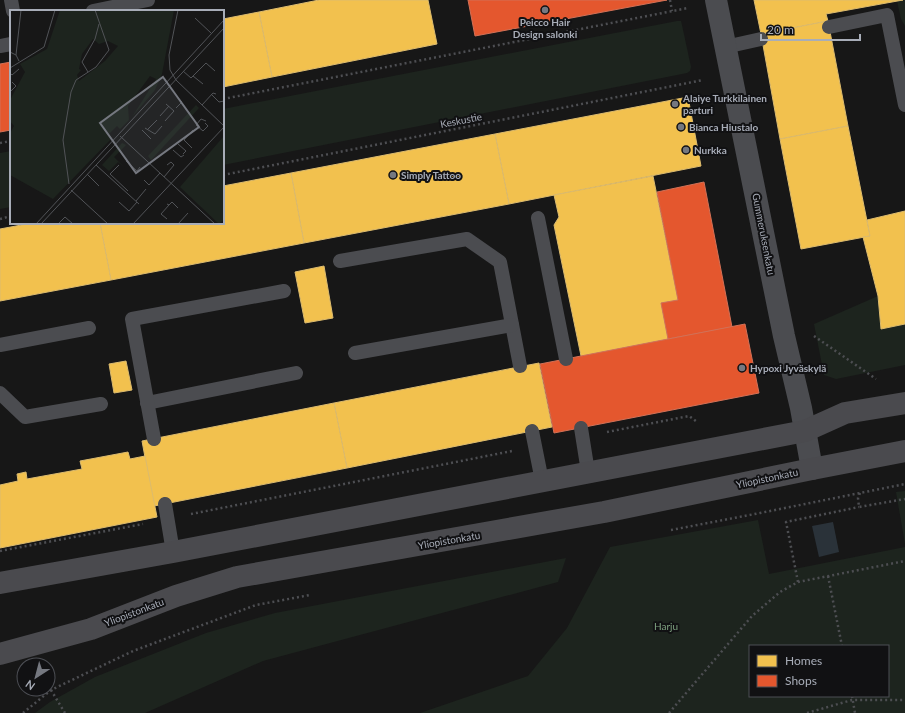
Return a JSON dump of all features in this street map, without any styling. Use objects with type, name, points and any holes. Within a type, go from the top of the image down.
[{"type":"main road","points":[[0,583],[173,552],[805,432],[844,413],[905,403]]},
{"type":"main road","name":"Yliopistonkatu","points":[[0,654],[91,628],[176,596],[237,577],[604,512],[905,451]]},
{"type":"street","name":"Gummeruksenkatu","points":[[716,0],[756,191],[784,336],[801,408],[812,469]]},
{"type":"lane","points":[[11,0],[13,10]]},
{"type":"lane","points":[[98,10],[148,0]]},
{"type":"lane","points":[[829,27],[887,16],[905,105]]},
{"type":"lane","points":[[725,47],[761,39]]},
{"type":"lane","points":[[0,46],[10,44]]},
{"type":"lane","points":[[538,218],[566,359]]},
{"type":"lane","points":[[340,261],[468,239],[500,262],[520,366]]},
{"type":"lane","points":[[154,439],[132,319],[284,291]]},
{"type":"lane","points":[[355,353],[512,325]]},
{"type":"lane","points":[[0,345],[90,328]]},
{"type":"lane","points":[[147,403],[296,373]]},
{"type":"lane","points":[[0,393],[24,417],[101,404]]},
{"type":"lane","points":[[532,431],[542,481]]},
{"type":"lane","points":[[581,433],[588,472]]},
{"type":"lane","points":[[165,504],[173,552]]},
{"type":"path","points":[[670,0],[672,11]]},
{"type":"path","points":[[224,99],[688,8]]},
{"type":"path","name":"Keskustie","points":[[224,175],[703,80]]},
{"type":"path","points":[[0,143],[10,141]]},
{"type":"path","points":[[0,218],[10,216]]},
{"type":"path","points":[[813,335],[877,379]]},
{"type":"path","points":[[581,433],[689,416]]},
{"type":"path","points":[[0,551],[535,446]]},
{"type":"path","points":[[669,530],[905,484]]},
{"type":"path","points":[[859,507],[858,498],[860,493]]},
{"type":"path","points":[[798,582],[786,522],[905,499]]},
{"type":"path","points":[[669,713],[752,616],[780,592],[798,582],[905,561]]},
{"type":"path","points":[[828,576],[842,645]]},
{"type":"path","points":[[56,688],[132,651],[256,605],[311,595]]},
{"type":"path","points":[[23,713],[42,697]]},
{"type":"path","points":[[55,697],[65,713]]},
{"type":"path","points":[[852,700],[855,713]]},
{"type":"path","points":[[806,713],[852,700],[905,700]]},
{"type":"green space","points":[[905,0],[905,26],[901,19],[897,1]]},
{"type":"green space","points":[[677,21],[681,21],[691,67],[690,71],[687,73],[224,165],[224,109]]},
{"type":"green space","points":[[10,151],[10,207],[0,209],[0,153]]},
{"type":"green space","points":[[878,296],[881,329],[905,324],[905,365],[836,379],[824,375],[814,324]]},
{"type":"green space","points":[[905,491],[905,544],[896,492]]},
{"type":"green space","name":"Harju","points":[[758,520],[769,574],[905,547],[905,713],[420,713],[528,676],[567,628],[610,547]]},
{"type":"green space","points":[[566,558],[558,582],[263,661],[145,713],[35,713],[50,702],[95,677],[206,633],[275,613]]},
{"type":"shaded area","points":[[833,522],[839,552],[819,557],[812,526]]},
{"type":"building: Homes","points":[[319,0],[428,0],[437,44],[272,77],[259,12]]},
{"type":"building: Homes","points":[[754,0],[903,0],[826,14],[828,21],[761,34]]},
{"type":"building: Homes","points":[[259,12],[272,77],[224,87],[224,19]]},
{"type":"building: Homes","points":[[828,21],[848,126],[780,139],[761,34]]},
{"type":"building: Homes","points":[[688,97],[701,166],[509,204],[495,134]]},
{"type":"building: Homes","points":[[848,126],[870,236],[801,249],[780,139]]},
{"type":"building: Homes","points":[[495,134],[509,204],[304,243],[291,173]]},
{"type":"building: Homes","points":[[291,173],[304,243],[111,280],[100,224],[224,224],[224,186]]},
{"type":"building: Homes","points":[[653,176],[678,300],[661,303],[668,339],[581,356],[554,225],[559,217],[554,195]]},
{"type":"building: Homes","points":[[905,211],[905,324],[881,329],[878,296],[863,237],[870,236],[867,220]]},
{"type":"building: Homes","points":[[27,224],[100,224],[111,280],[0,301],[0,229]]},
{"type":"building: Homes","points":[[324,266],[333,318],[305,323],[295,272]]},
{"type":"building: Homes","points":[[126,361],[132,390],[114,393],[109,364]]},
{"type":"building: Homes","points":[[539,363],[552,427],[347,468],[334,403]]},
{"type":"building: Homes","points":[[334,403],[347,468],[154,506],[142,441]]},
{"type":"building: Homes","points":[[128,452],[130,459],[145,456],[157,517],[0,548],[0,485],[18,481],[17,474],[26,472],[27,479],[82,469],[80,461]]},
{"type":"building: Shops","points":[[468,0],[667,0],[475,36]]},
{"type":"building: Shops","points":[[10,62],[10,130],[0,132],[0,64]]},
{"type":"building: Shops","points":[[704,182],[732,327],[668,339],[661,303],[678,300],[657,192]]},
{"type":"building: Shops","points":[[745,324],[759,393],[554,433],[540,364]]},
{"type":"place","name":"Peicco Hair Design salonki","points":[[545,10]]},
{"type":"place","name":"Alaiye Turkkilainen parturi","points":[[675,104]]},
{"type":"place","name":"Bianca Hiustalo","points":[[681,127]]},
{"type":"place","name":"Nurkka","points":[[686,150]]},
{"type":"place","name":"Simply Tattoo","points":[[393,175]]},
{"type":"place","name":"Hypoxi Jyväskylä","points":[[742,368]]}]
